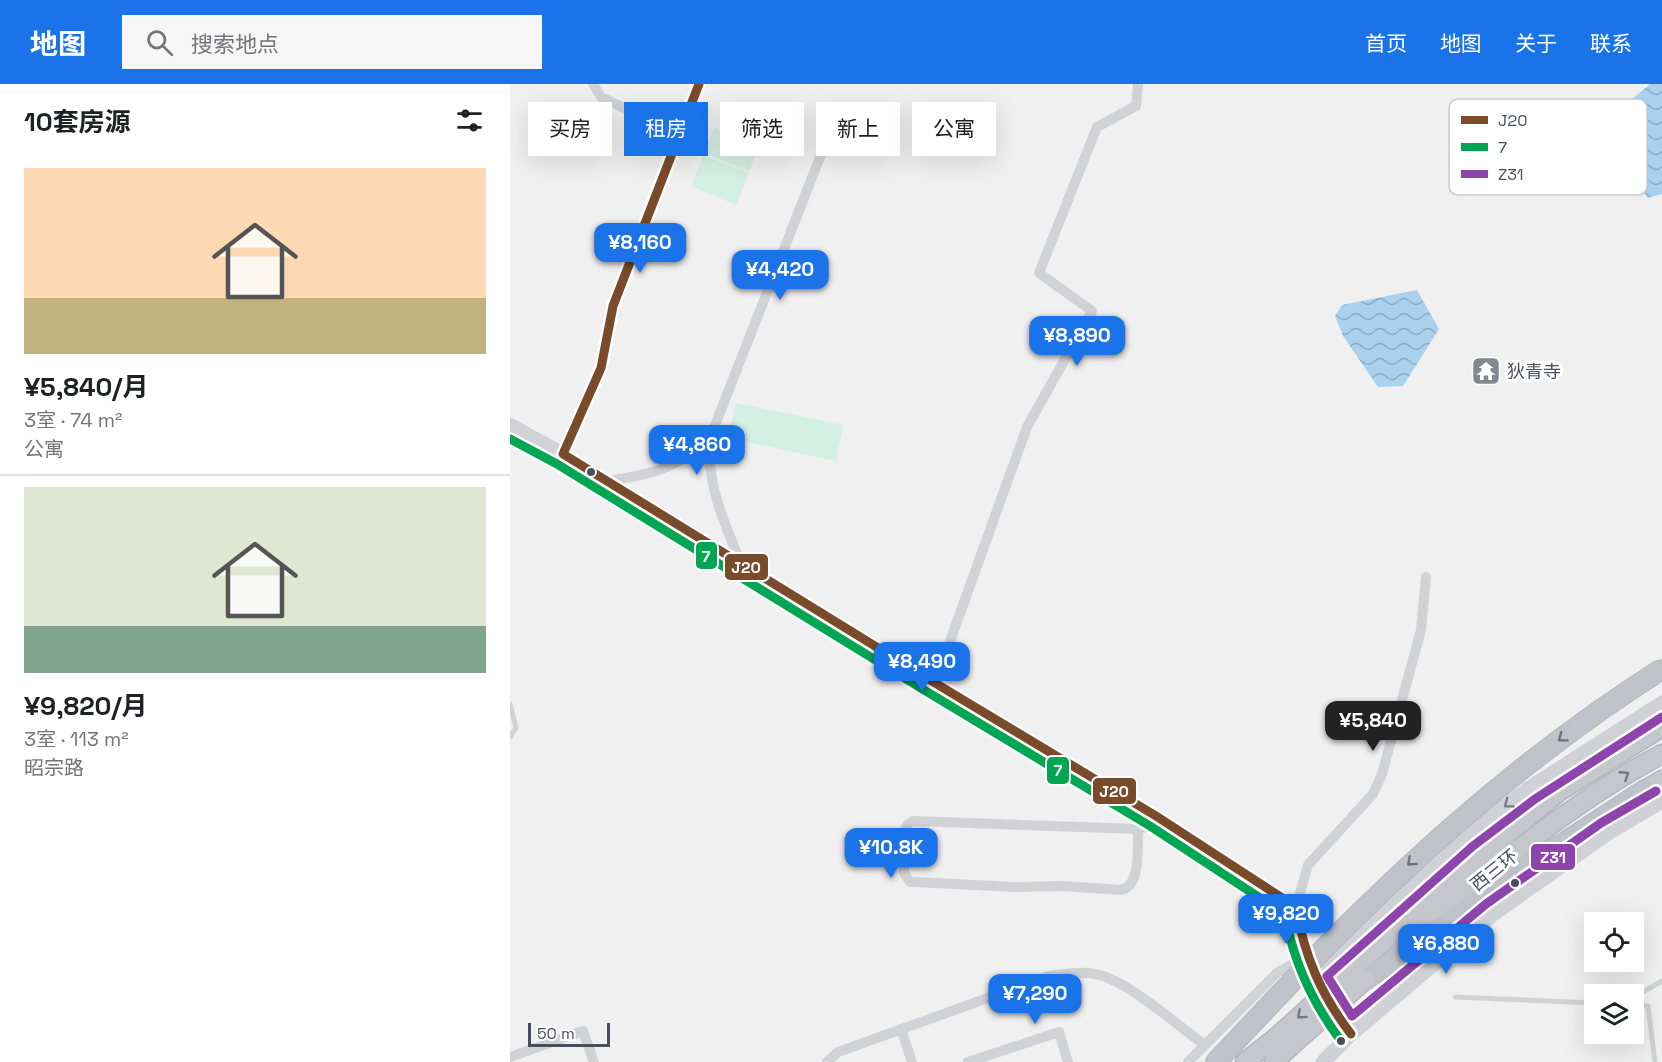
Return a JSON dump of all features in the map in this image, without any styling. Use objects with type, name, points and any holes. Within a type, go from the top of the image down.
[{"type":"highway","points":[[1216,1062],[1348,922],[1437,839],[1522,769],[1598,712],[1662,669]]},
{"type":"highway","points":[[1598,712],[1662,679]]},
{"type":"highway","name":"西三环","points":[[1360,973],[1504,836],[1560,791],[1662,728]]},
{"type":"highway","name":"西三环","points":[[1360,973],[1446,909],[1572,809],[1662,754]]},
{"type":"highway","points":[[1245,1062],[1285,1041],[1360,973],[1654,785]]},
{"type":"highway","points":[[1274,1062],[1285,1041]]},
{"type":"main road","points":[[1312,974],[1465,837],[1528,789],[1662,703]]},
{"type":"main road","points":[[1323,1062],[1351,1034],[1493,914],[1608,833],[1662,801]]},
{"type":"street","points":[[593,84],[602,97],[624,108]]},
{"type":"street","points":[[692,102],[699,84]]},
{"type":"street","points":[[935,683],[1027,427],[1092,311],[1039,273],[1097,127],[1136,106],[1138,84]]},
{"type":"street","points":[[563,454],[601,368],[613,306],[671,156]]},
{"type":"street","points":[[741,563],[722,517],[711,480],[710,438],[820,156]]},
{"type":"street","points":[[510,426],[563,454],[1155,816],[1296,907]]},
{"type":"street","points":[[606,481],[660,471],[695,453],[710,438]]},
{"type":"street","points":[[1351,1034],[1312,974],[1300,936],[1296,907],[1308,865],[1373,794],[1382,774],[1422,630],[1426,577]]},
{"type":"street","points":[[1138,829],[1137,870],[1133,881],[1126,889],[1121,890],[910,882],[904,873],[905,830],[913,821],[1138,829],[1146,826],[1155,816]]},
{"type":"street","points":[[1188,1062],[1278,972],[1307,957]]},
{"type":"street","points":[[827,1062],[838,1052],[1048,976],[1071,973],[1096,974],[1119,982],[1205,1045]]},
{"type":"street","points":[[902,1029],[912,1062]]},
{"type":"street","points":[[510,1057],[583,1031],[594,1062]]},
{"type":"street","points":[[968,1062],[1059,1032],[1068,1062]]},
{"type":"lane","points":[[510,704],[516,729],[510,737]]},
{"type":"lane","points":[[1644,991],[1662,981]]},
{"type":"lane","points":[[1455,997],[1584,1003]]},
{"type":"lane","points":[[1644,1006],[1648,1006],[1655,1062]]},
{"type":"green space","points":[[714,128],[720,130],[720,156],[755,156],[749,172],[708,155],[708,143]]},
{"type":"green space","points":[[703,156],[749,173],[736,205],[691,186]]},
{"type":"green space","points":[[736,403],[843,425],[836,461],[728,438]]},
{"type":"water","points":[[1650,84],[1662,84],[1662,194],[1648,198],[1646,195],[1647,99],[1631,99]]},
{"type":"water","points":[[1417,290],[1439,329],[1403,386],[1378,387],[1343,336],[1335,316],[1342,305]]},
{"type":"transit line","name":"J20","points":[[563,454],[601,368],[613,306],[699,84]]},
{"type":"transit line","name":"7","points":[[510,439],[557,464],[1150,826],[1289,917]]},
{"type":"transit line","name":"J20","points":[[563,454],[1156,816],[1296,907]]},
{"type":"transit line","name":"Z31","points":[[1656,791],[1601,823],[1486,904],[1352,1016],[1327,976],[1473,846],[1535,799],[1662,717]]},
{"type":"transit line","name":"J20","points":[[1296,907],[1299,925],[1315,974],[1351,1034]]},
{"type":"transit line","name":"7","points":[[1284,909],[1292,945],[1304,979],[1321,1011],[1341,1041]]},
{"type":"place","name":"狄青寺","points":[[1486,371]]}]
